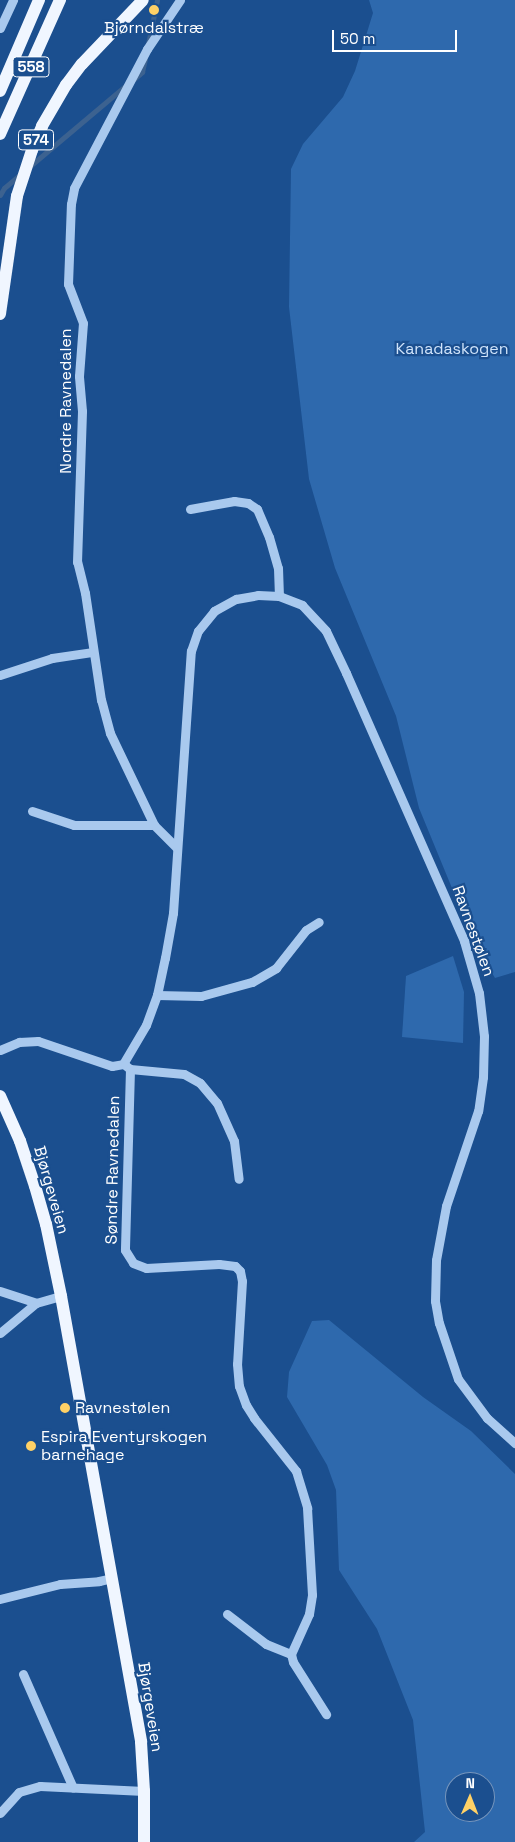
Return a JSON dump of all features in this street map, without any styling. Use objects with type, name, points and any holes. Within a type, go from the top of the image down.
[{"type":"main road","name":"558","points":[[0,91],[39,0]]},
{"type":"main road","name":"558","points":[[0,134],[60,0]]},
{"type":"main road","name":"574","points":[[0,314],[18,196],[32,150],[42,126],[62,92],[82,64],[143,0]]},
{"type":"main road","name":"Bjørgeveien","points":[[0,1096],[20,1141],[35,1186],[46,1224],[61,1296],[141,1742],[144,1791],[144,1842]]},
{"type":"street","name":"Nordre Ravnedalen","points":[[176,846],[154,825],[110,734],[101,700],[92,652],[86,593],[77,562],[82,411],[79,376],[82,323],[68,284],[71,204],[74,188],[124,97],[147,49],[180,0]]},
{"type":"street","points":[[0,8],[11,3]]},
{"type":"street","points":[[0,28],[11,3]]},
{"type":"street","points":[[190,509],[234,501],[248,503],[258,510],[269,537],[278,568],[279,596]]},
{"type":"street","name":"Ravnestølen","points":[[126,1066],[146,1025],[157,995],[173,913],[176,846],[183,783],[191,652],[198,631],[214,611],[236,599],[258,595],[279,596],[302,605],[326,631],[460,932],[479,993],[484,1044],[483,1077],[478,1111],[446,1206],[436,1260],[435,1300],[439,1323],[458,1379],[487,1418],[515,1443]]},
{"type":"street","points":[[0,676],[52,658],[92,652]]},
{"type":"street","points":[[32,810],[74,825],[154,825]]},
{"type":"street","points":[[157,995],[201,996],[252,982],[276,968],[306,930],[319,922]]},
{"type":"street","points":[[0,1050],[19,1042],[38,1041],[112,1066],[126,1066],[184,1074],[200,1083],[217,1103],[234,1141],[239,1179]]},
{"type":"street","name":"Søndre Ravnedalen","points":[[126,1066],[125,1250],[133,1263],[146,1268],[219,1264],[235,1266],[240,1272],[242,1281],[237,1364],[239,1386],[246,1405],[288,1458],[302,1486],[307,1508],[312,1595],[309,1614],[291,1654]]},
{"type":"street","points":[[0,1292],[36,1303]]},
{"type":"street","points":[[0,1333],[36,1303],[61,1296]]},
{"type":"street","points":[[0,1599],[60,1584],[112,1578]]},
{"type":"street","points":[[227,1614],[266,1644],[291,1654],[293,1662],[326,1714]]},
{"type":"street","points":[[23,1674],[73,1788]]},
{"type":"street","points":[[0,1813],[19,1792],[40,1786],[144,1791]]},
{"type":"green space","name":"Kanadaskogen","points":[[369,0],[515,0],[515,972],[495,978],[475,944],[419,808],[396,716],[335,568],[309,479],[289,307],[291,169],[303,144],[343,97],[355,71],[373,13]]},
{"type":"green space","points":[[453,956],[464,992],[463,1043],[402,1037],[406,976]]},
{"type":"green space","points":[[329,1320],[423,1397],[471,1431],[515,1474],[515,1842],[414,1842],[425,1832],[413,1720],[377,1629],[339,1570],[336,1490],[327,1465],[287,1397],[289,1372],[312,1321]]},
{"type":"waterway","points":[[148,44],[157,0]]},
{"type":"waterway","points":[[134,79],[142,72],[145,59]]},
{"type":"waterway","points":[[30,166],[125,86]]},
{"type":"waterway","points":[[0,195],[4,188],[22,173]]},
{"type":"place","name":"Bjørndalstræ","points":[[154,10]]},
{"type":"place","name":"Ravnestølen","points":[[65,1408]]},
{"type":"place","name":"Espira Eventyrskogen barnehage","points":[[31,1446]]}]
